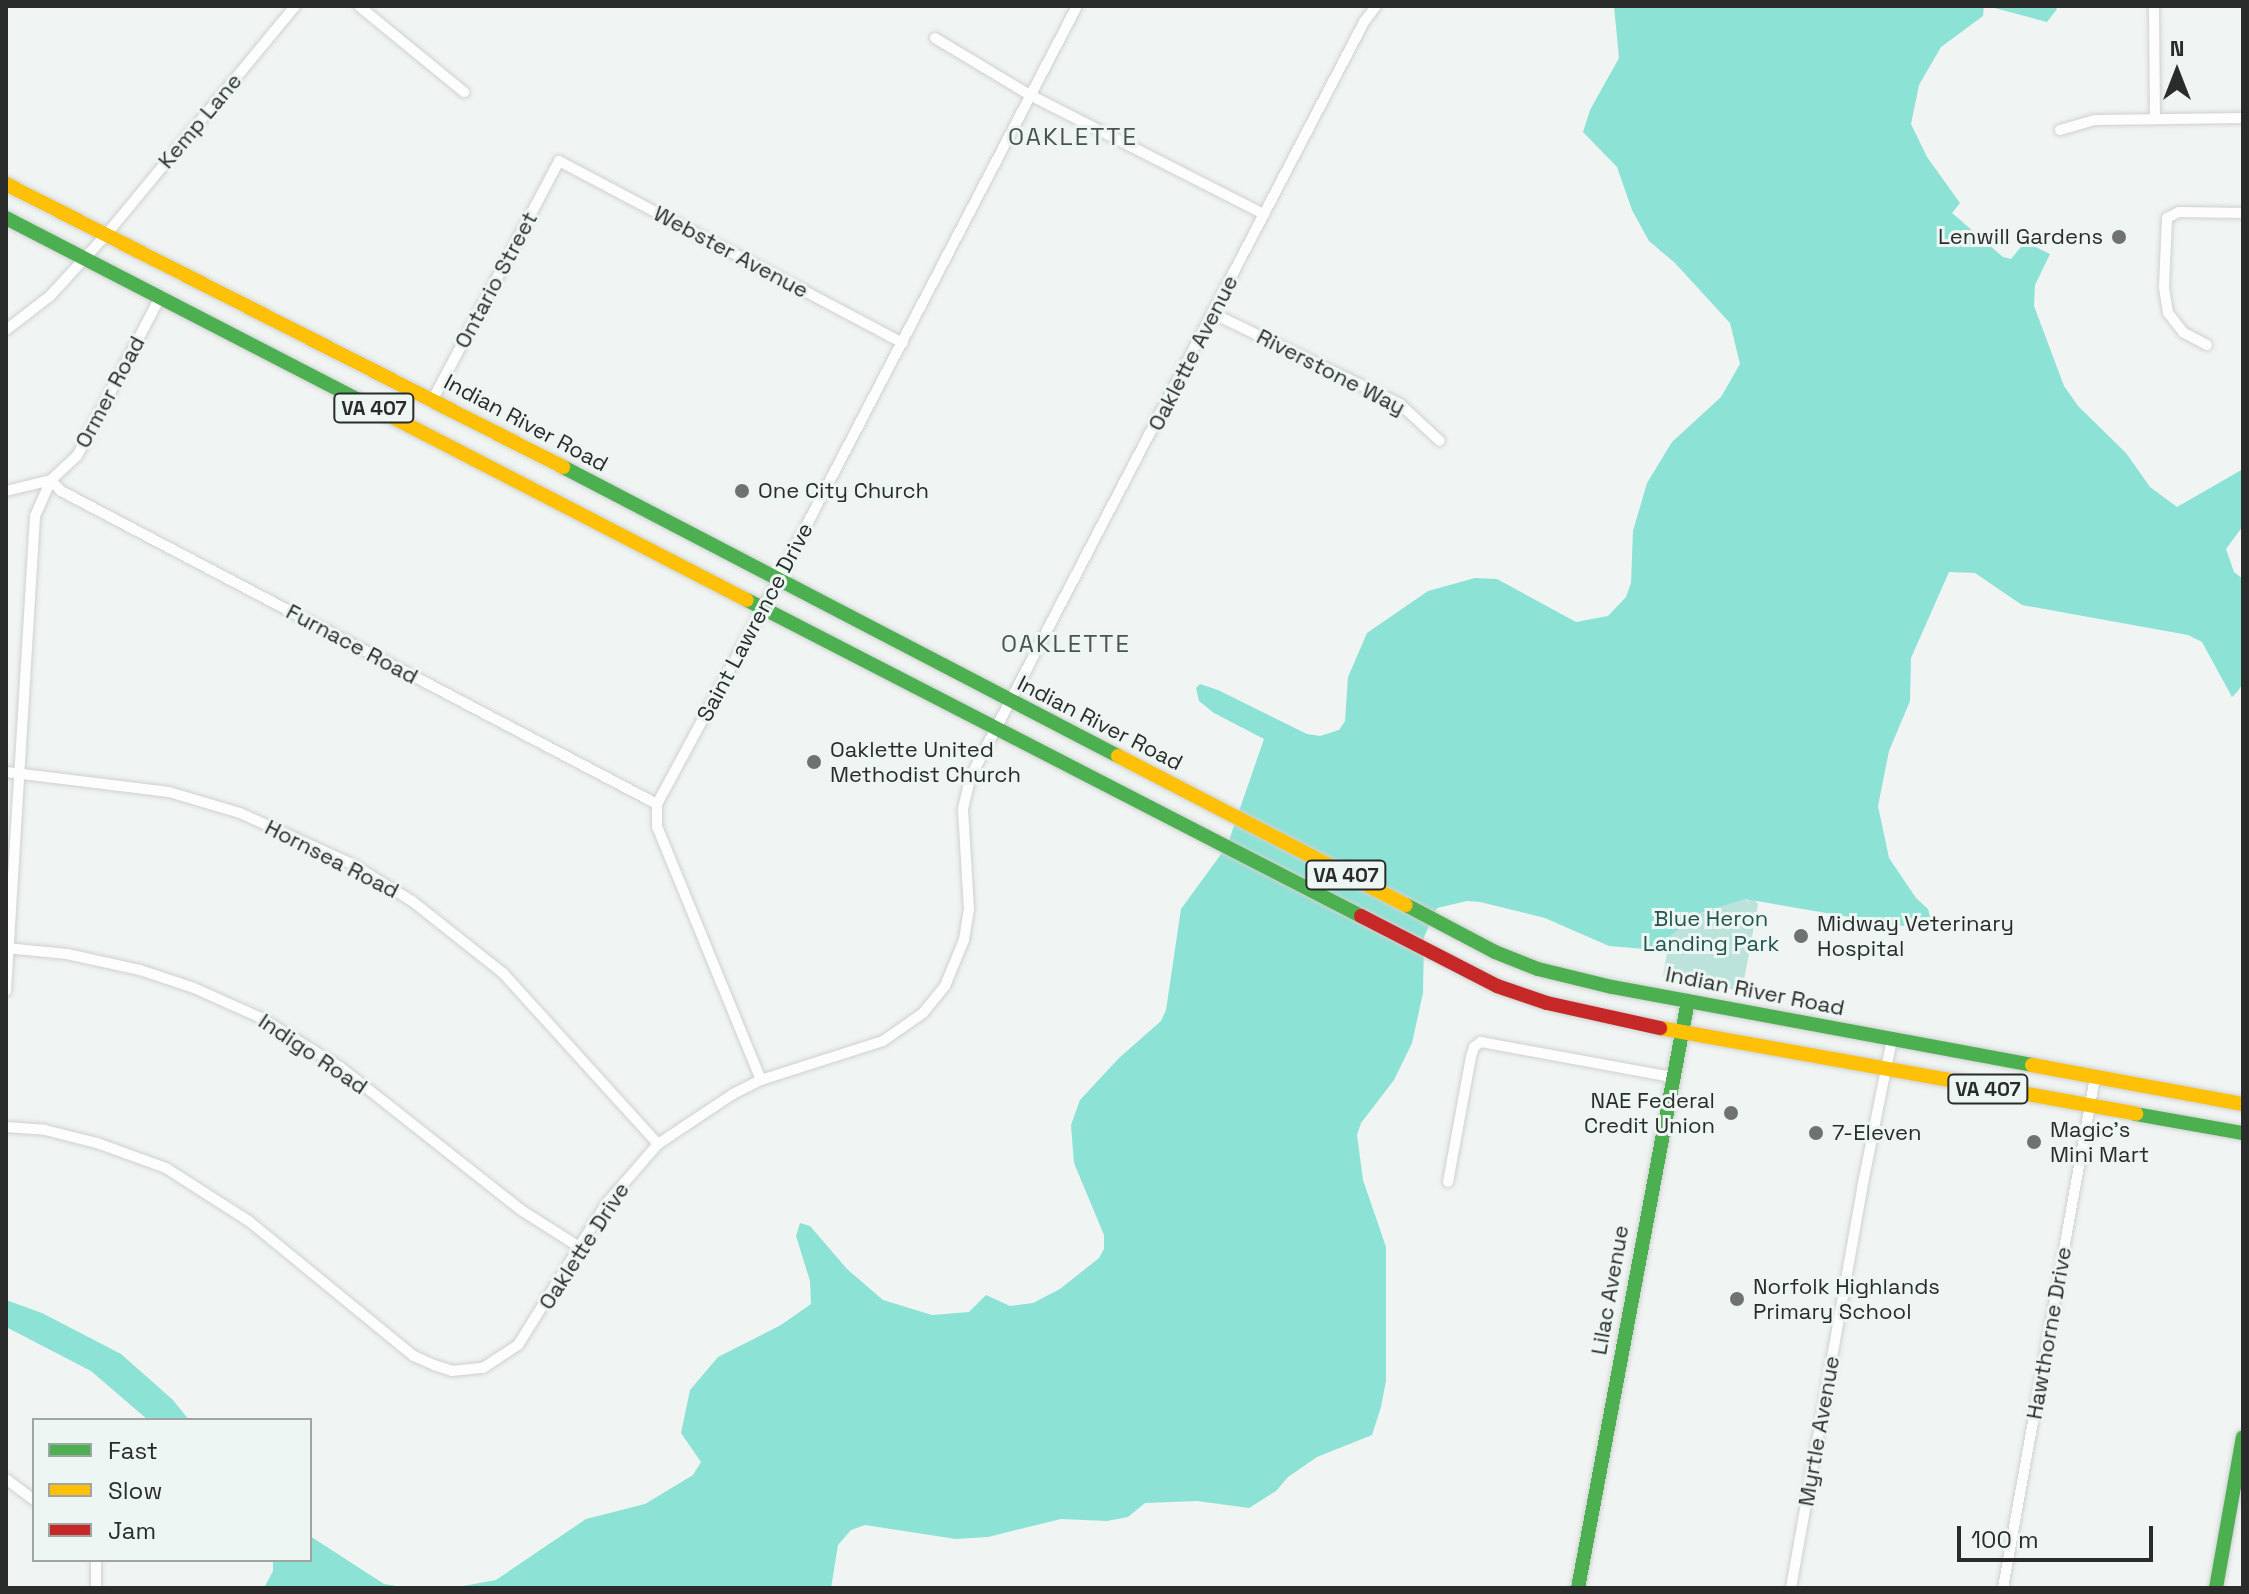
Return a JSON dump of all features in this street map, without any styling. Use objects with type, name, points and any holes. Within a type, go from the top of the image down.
[{"type":"main road","name":"Indian River Road","points":[[6,184],[433,399],[1182,791],[1511,959],[1575,979],[2243,1104]]},
{"type":"main road","name":"VA 407","points":[[6,218],[1497,986],[1547,1003],[1681,1033],[2243,1133]]},
{"type":"main road","name":"Lilac Avenue","points":[[1578,1588],[1671,1077],[1688,1001]]},
{"type":"main road","points":[[2216,1588],[2243,1437]]},
{"type":"street","name":"Kemp Lane","points":[[6,330],[38,307],[105,236],[295,6]]},
{"type":"street","points":[[359,6],[464,92]]},
{"type":"street","name":"Saint Lawrence Drive","points":[[657,804],[764,608],[1077,6]]},
{"type":"street","name":"Oaklette Avenue","points":[[1008,700],[1214,314],[1364,22],[1376,6]]},
{"type":"street","points":[[2154,6],[2155,117]]},
{"type":"street","points":[[935,38],[1030,95],[1264,214]]},
{"type":"street","points":[[2060,130],[2096,120],[2243,118]]},
{"type":"street","name":"Webster Avenue","points":[[559,161],[903,343]]},
{"type":"street","name":"Ontario Street","points":[[433,399],[559,161]]},
{"type":"street","points":[[2207,345],[2183,332],[2168,313],[2164,287],[2167,218],[2179,212],[2243,213]]},
{"type":"street","name":"Ormer Road","points":[[51,480],[77,456],[160,297]]},
{"type":"street","name":"Riverstone Way","points":[[1214,314],[1400,404],[1440,441]]},
{"type":"street","points":[[6,491],[51,480]]},
{"type":"street","points":[[6,991],[35,516],[51,480]]},
{"type":"street","name":"Furnace Road","points":[[51,480],[61,491],[657,804]]},
{"type":"street","name":"Oaklette Drive","points":[[6,1127],[45,1130],[97,1143],[166,1168],[250,1222],[414,1356],[452,1371],[483,1368],[518,1345],[618,1187],[658,1144],[733,1094],[761,1080],[883,1041],[923,1013],[945,986],[964,940],[969,910],[963,809],[970,778],[1008,700]]},
{"type":"street","name":"Hornsea Road","points":[[6,772],[119,784],[216,805],[288,833],[362,870],[433,916],[503,973],[658,1144]]},
{"type":"street","points":[[657,804],[657,826],[761,1080]]},
{"type":"street","name":"Indigo Road","points":[[7,948],[67,954],[140,970],[194,988],[261,1018],[340,1067],[521,1210],[579,1247]]},
{"type":"street","name":"Myrtle Avenue","points":[[1791,1588],[1892,1039]]},
{"type":"street","points":[[1448,1182],[1471,1057],[1474,1047],[1481,1042],[1671,1077]]},
{"type":"street","name":"Hawthorne Drive","points":[[2003,1588],[2095,1077]]},
{"type":"street","points":[[6,1479],[32,1498]]},
{"type":"street","points":[[96,1562],[99,1573],[96,1588]]},
{"type":"green space","name":"Blue Heron Landing Park","points":[[1722,861],[1758,904],[1742,991],[1663,977],[1678,884],[1730,879],[1751,905]]},
{"type":"shaded area","points":[[1614,6],[1984,6],[1983,16],[1941,47],[1919,85],[1911,124],[1927,157],[1960,203],[1952,213],[2003,257],[2011,259],[2025,242],[2050,254],[2035,285],[2034,306],[2064,386],[2078,406],[2126,453],[2150,487],[2177,507],[2243,469],[2243,526],[2226,549],[2234,572],[2243,579],[2243,683],[2238,691],[2232,697],[2202,642],[2188,635],[2022,605],[1975,573],[1949,572],[1911,658],[1910,701],[1889,751],[1878,806],[1889,858],[1916,898],[1928,909],[1931,921],[1902,926],[1745,899],[1693,915],[1662,944],[1645,949],[1609,946],[1545,918],[1480,902],[1467,901],[1437,908],[1424,937],[1423,993],[1412,1043],[1394,1080],[1361,1123],[1357,1135],[1363,1180],[1386,1247],[1386,1381],[1381,1407],[1372,1435],[1317,1457],[1288,1477],[1276,1491],[1249,1508],[1197,1501],[1145,1503],[1128,1517],[1107,1521],[1061,1519],[988,1537],[956,1539],[865,1525],[851,1530],[838,1545],[831,1588],[453,1588],[496,1580],[586,1519],[645,1504],[693,1475],[701,1462],[681,1433],[690,1390],[718,1357],[781,1325],[811,1304],[810,1281],[796,1236],[800,1223],[810,1226],[847,1269],[883,1300],[932,1315],[969,1312],[986,1295],[1010,1306],[1033,1303],[1060,1289],[1099,1258],[1104,1249],[1104,1235],[1074,1163],[1071,1125],[1080,1100],[1119,1058],[1161,1021],[1166,1010],[1181,909],[1227,846],[1264,739],[1214,713],[1199,701],[1196,688],[1200,684],[1307,734],[1320,736],[1339,730],[1345,721],[1348,677],[1367,633],[1428,591],[1475,578],[1497,579],[1576,622],[1608,616],[1626,597],[1631,583],[1633,531],[1647,483],[1672,442],[1721,397],[1740,364],[1730,323],[1675,263],[1649,241],[1632,210],[1617,167],[1583,132],[1590,110],[1619,58]]},
{"type":"shaded area","points":[[1987,6],[2053,6],[2057,9],[2047,22]]},
{"type":"shaded area","points":[[6,1300],[42,1313],[121,1354],[173,1400],[187,1418],[146,1418],[91,1371],[6,1327]]},
{"type":"shaded area","points":[[312,1537],[384,1584],[409,1588],[264,1588],[273,1571],[273,1562],[312,1562]]},
{"type":"traffic: fast","points":[[6,218],[369,405]]},
{"type":"traffic: fast","points":[[563,467],[1118,756]]},
{"type":"traffic: fast","points":[[747,600],[1361,916]]},
{"type":"traffic: fast","points":[[1406,905],[1495,952],[1538,969],[1612,987],[2032,1065]]},
{"type":"traffic: fast","points":[[1578,1588],[1688,1001]]},
{"type":"traffic: fast","points":[[2136,1114],[2243,1133]]},
{"type":"traffic: fast","points":[[2216,1588],[2243,1437]]},
{"type":"traffic: slow","points":[[6,184],[563,467]]},
{"type":"traffic: slow","points":[[369,405],[747,600]]},
{"type":"traffic: slow","points":[[1118,756],[1406,905]]},
{"type":"traffic: slow","points":[[1660,1028],[2136,1114]]},
{"type":"traffic: slow","points":[[2032,1065],[2243,1104]]},
{"type":"traffic: jam","points":[[1361,916],[1497,986],[1547,1003],[1660,1028]]},
{"type":"place","name":"Lenwill Gardens","points":[[2119,237]]},
{"type":"place","name":"One City Church","points":[[742,491]]},
{"type":"place","name":"Oaklette United Methodist Church","points":[[814,762]]},
{"type":"place","name":"Midway Veterinary Hospital","points":[[1801,936]]},
{"type":"place","name":"NAE Federal Credit Union","points":[[1731,1113]]},
{"type":"place","name":"7-Eleven","points":[[1816,1133]]},
{"type":"place","name":"Magic's Mini Mart","points":[[2034,1142]]},
{"type":"place","name":"Norfolk Highlands Primary School","points":[[1737,1299]]},
{"type":"district","name":"OAKLETTE","points":[[1073,137]]},
{"type":"district","name":"OAKLETTE","points":[[1066,644]]}]
